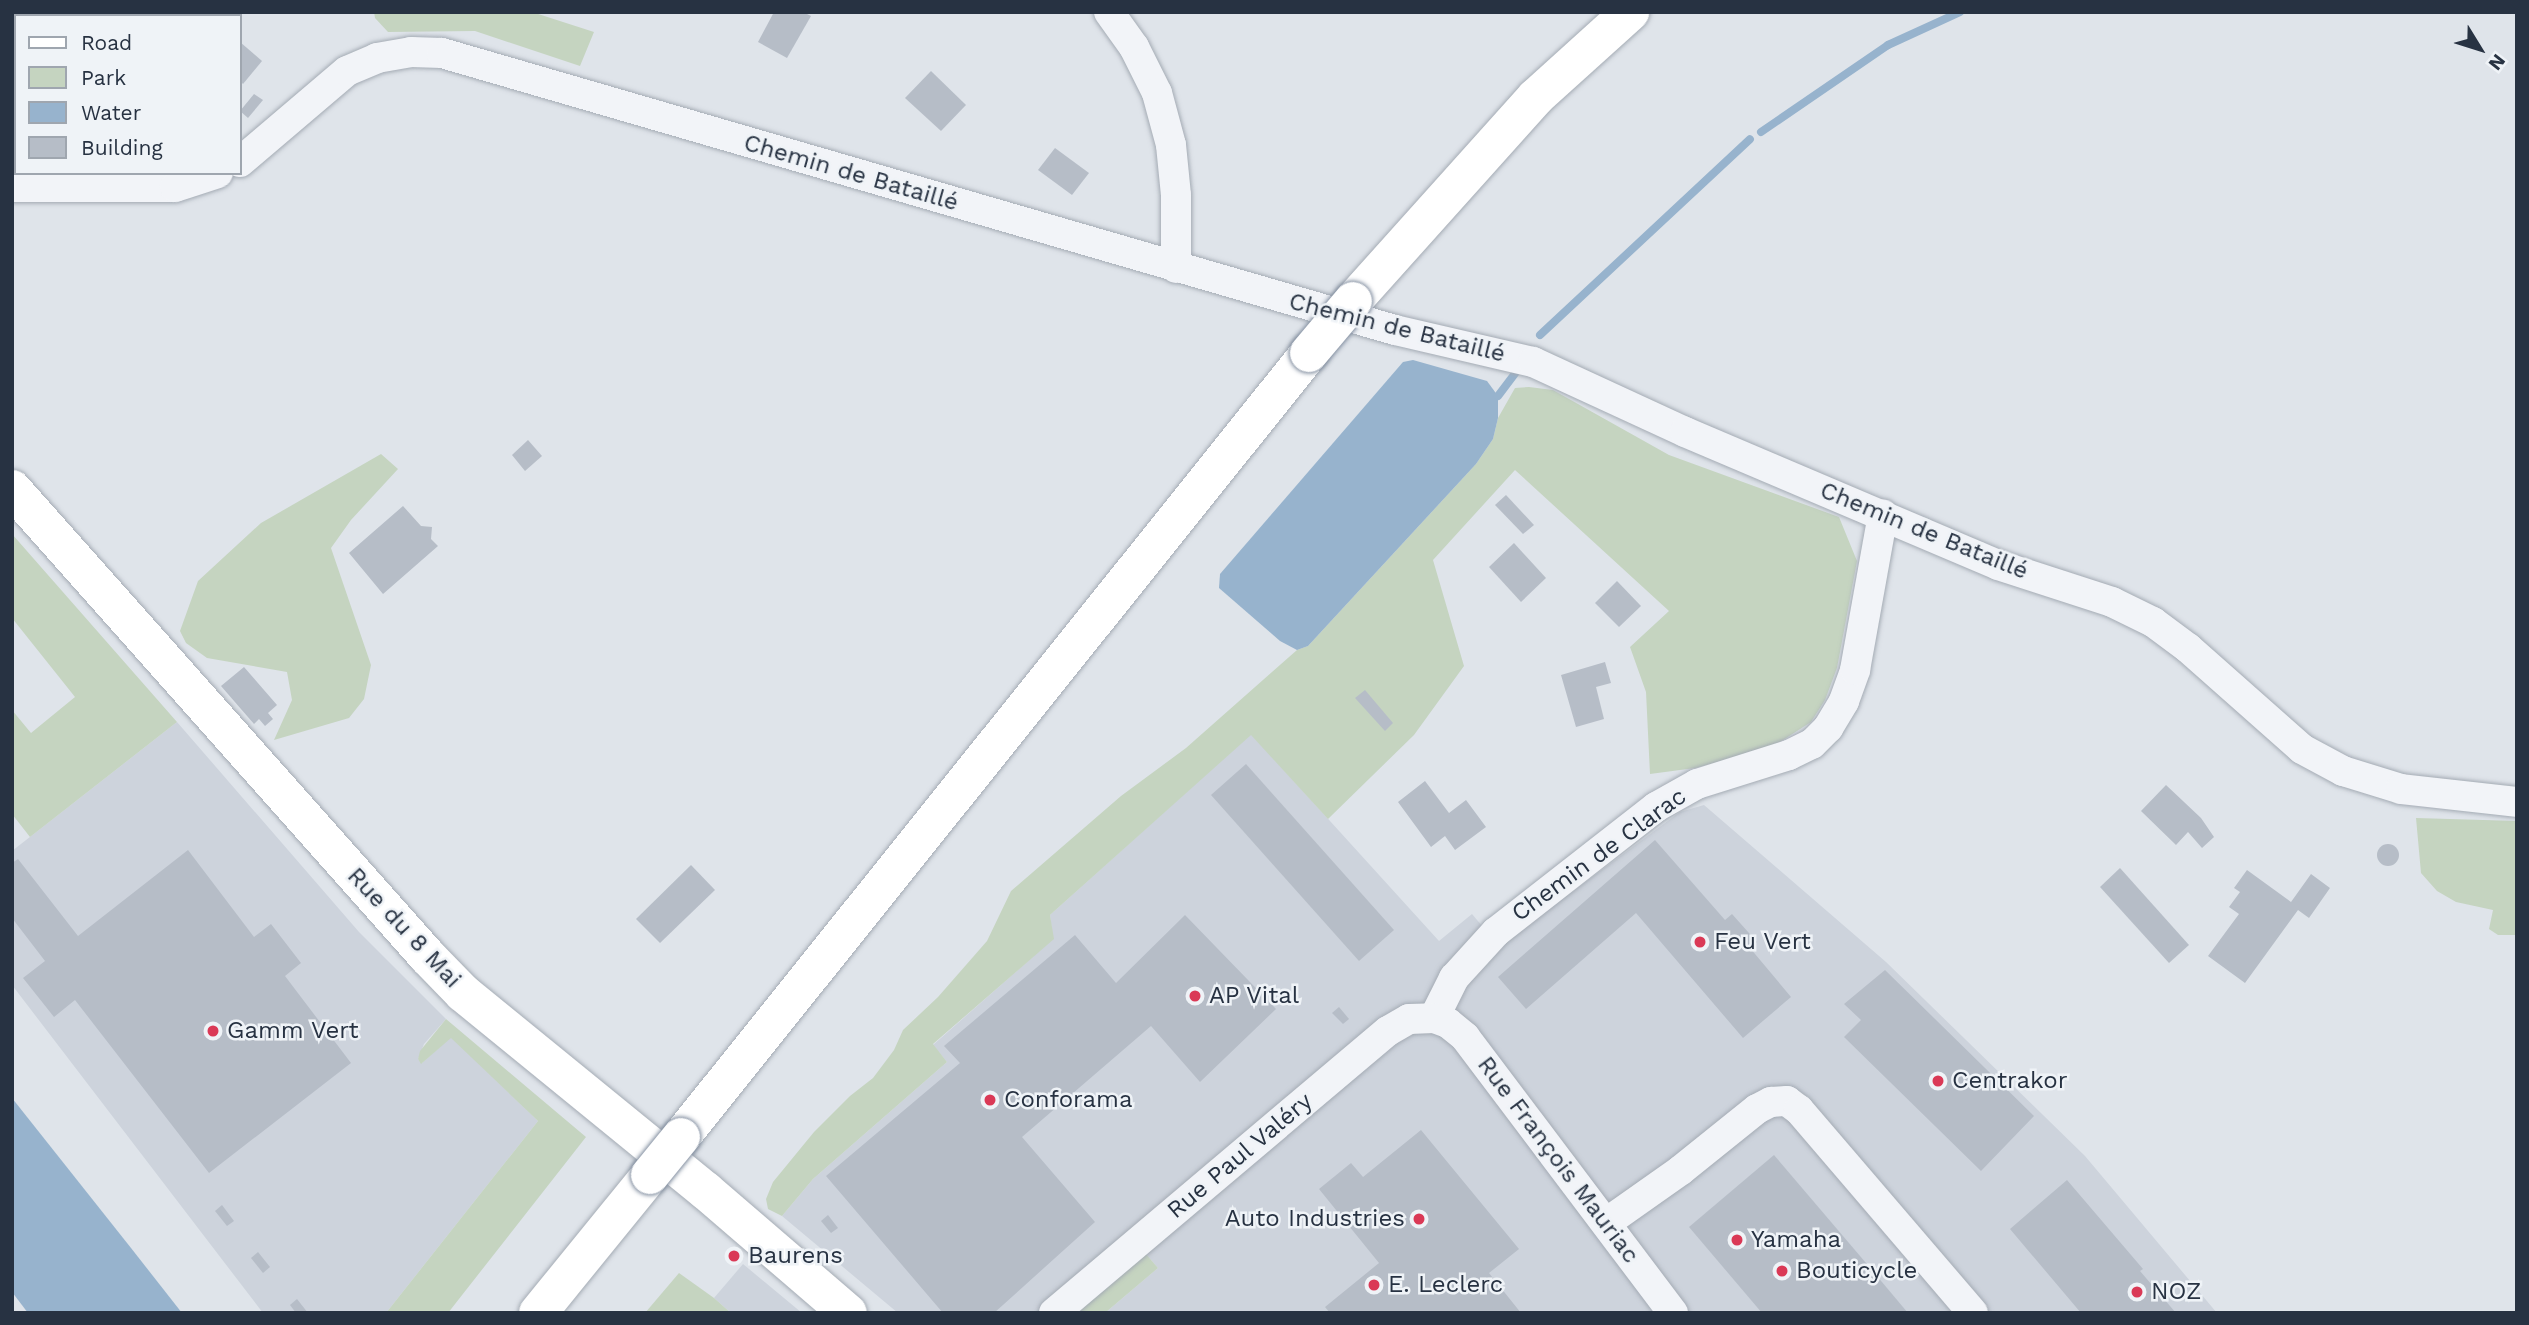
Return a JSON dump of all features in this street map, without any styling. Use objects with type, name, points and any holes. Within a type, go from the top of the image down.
[{"type":"main road","points":[[538,1313],[1309,353],[1536,97],[1630,12]]},
{"type":"main road","name":"Rue du 8 Mai","points":[[12,489],[454,984],[489,1017],[697,1184],[848,1313]]},
{"type":"street","points":[[1109,12],[1134,47],[1157,93],[1171,145],[1176,195],[1176,268]]},
{"type":"street","name":"Chemin de Bataillé","points":[[242,160],[347,71],[377,58],[411,52],[442,53],[1176,268],[1395,330],[1533,362],[1685,432],[1998,565],[2112,602],[2153,622],[2188,648],[2302,749],[2343,771],[2400,789],[2517,802]]},
{"type":"street","points":[[12,187],[175,187],[212,175]]},
{"type":"street","name":"Chemin de Clarac","points":[[1434,1018],[1454,978],[1496,932],[1656,807],[1697,784],[1789,755],[1812,744],[1828,728],[1844,701],[1855,670],[1883,515]]},
{"type":"street","name":"Rue François Mauriac","points":[[1434,1018],[1448,1023],[1465,1037],[1673,1313]]},
{"type":"street","name":"Rue Paul Valéry","points":[[1054,1313],[1388,1031],[1409,1019],[1434,1018]]},
{"type":"street","points":[[1606,1223],[1681,1170],[1757,1109],[1771,1102],[1787,1101],[1799,1110],[1973,1313]]},
{"type":"shaded area","points":[[177,722],[359,932],[446,1019],[424,1044],[418,1059],[422,1063],[451,1037],[538,1121],[386,1313],[263,1313],[12,985],[12,851]]},
{"type":"shaded area","points":[[1251,734],[1439,941],[1472,914],[1499,946],[1680,812],[1704,805],[1886,962],[2085,1156],[2217,1313],[1105,1313],[1158,1268],[1146,1254],[1076,1313],[898,1313],[782,1216],[813,1179],[947,1062],[933,1045],[1053,939],[1050,915]]},
{"type":"shaded area","points":[[743,1264],[802,1313],[731,1313],[714,1298]]},
{"type":"green space","points":[[374,12],[532,12],[594,32],[580,66],[475,31],[388,32],[375,18]]},
{"type":"green space","points":[[1515,388],[1553,390],[1669,455],[1839,517],[1857,561],[1837,668],[1825,700],[1811,722],[1769,749],[1695,768],[1650,774],[1646,692],[1630,647],[1669,611],[1515,470],[1433,560],[1464,666],[1414,735],[1328,819],[1251,735],[1050,915],[1054,939],[933,1044],[947,1062],[813,1179],[782,1216],[768,1209],[766,1199],[773,1182],[814,1132],[850,1096],[873,1078],[894,1050],[903,1030],[938,997],[987,941],[1011,891],[1121,796],[1186,748],[1297,650],[1308,646],[1476,464],[1493,439],[1498,418]]},
{"type":"green space","points":[[381,454],[398,469],[351,520],[331,548],[371,665],[364,699],[349,718],[274,740],[292,700],[287,672],[207,658],[186,643],[180,631],[198,581],[261,523]]},
{"type":"green space","points":[[12,534],[177,722],[30,837],[12,814],[12,710],[31,733],[75,697],[12,618]]},
{"type":"green space","points":[[2416,818],[2517,821],[2517,935],[2498,935],[2489,929],[2493,910],[2456,902],[2437,891],[2421,873]]},
{"type":"green space","points":[[446,1019],[586,1137],[448,1313],[386,1313],[538,1121],[451,1038],[421,1064],[418,1059],[420,1051]]},
{"type":"green space","points":[[1146,1254],[1158,1268],[1105,1313],[1076,1313]]},
{"type":"green space","points":[[679,1273],[714,1298],[731,1313],[645,1313]]},
{"type":"water","points":[[1413,360],[1487,381],[1498,396],[1498,418],[1493,439],[1476,464],[1308,646],[1297,650],[1280,641],[1219,588],[1220,574],[1403,362]]},
{"type":"water","points":[[12,1098],[182,1313],[28,1313],[12,1292]]},
{"type":"building","points":[[774,12],[803,12],[811,16],[787,58],[758,42]]},
{"type":"building","points":[[242,44],[262,61],[242,83]]},
{"type":"building","points":[[931,71],[966,105],[941,131],[905,98]]},
{"type":"building","points":[[254,94],[263,100],[248,118],[242,113],[242,109]]},
{"type":"building","points":[[1055,148],[1089,173],[1072,195],[1038,170]]},
{"type":"building","points":[[528,440],[542,456],[525,471],[512,455]]},
{"type":"building","points":[[1506,495],[1534,525],[1523,534],[1495,505]]},
{"type":"building","points":[[403,506],[421,526],[432,527],[431,539],[438,546],[383,594],[349,553]]},
{"type":"building","points":[[1514,543],[1546,578],[1521,602],[1489,567]]},
{"type":"building","points":[[1617,581],[1641,606],[1619,627],[1595,603]]},
{"type":"building","points":[[1605,662],[1611,683],[1596,687],[1604,719],[1576,727],[1561,675]]},
{"type":"building","points":[[244,667],[277,705],[268,713],[273,719],[265,726],[259,719],[254,724],[221,686]]},
{"type":"building","points":[[1365,690],[1393,723],[1385,731],[1355,698]]},
{"type":"building","points":[[1246,764],[1394,930],[1359,961],[1211,795]]},
{"type":"building","points":[[1425,781],[1449,813],[1466,800],[1486,827],[1455,850],[1445,836],[1431,847],[1398,802]]},
{"type":"building","points":[[2166,785],[2201,818],[2214,837],[2202,848],[2188,832],[2176,845],[2141,811]]},
{"type":"building","points":[[1655,840],[1725,920],[1732,914],[1757,942],[1750,948],[1791,997],[1743,1038],[1636,913],[1526,1009],[1498,977]]},
{"type":"building","points":[[2388,844],[2396,847],[2399,855],[2396,863],[2388,866],[2380,863],[2377,855],[2380,847]]},
{"type":"building","name":"Gamm Vert","points":[[188,850],[254,937],[271,924],[301,963],[285,976],[351,1063],[209,1173],[75,1000],[54,1017],[23,978],[45,961],[12,918],[12,863],[18,859],[78,936]]},
{"type":"building","points":[[691,865],[715,890],[660,943],[636,919]]},
{"type":"building","points":[[2120,868],[2189,945],[2169,963],[2100,887]]},
{"type":"building","points":[[2247,870],[2291,902],[2311,874],[2330,888],[2309,918],[2298,910],[2245,983],[2208,956],[2239,914],[2229,907],[2240,892],[2234,888]]},
{"type":"building","name":"Conforama","points":[[1185,915],[1276,1009],[1200,1082],[1151,1026],[1022,1137],[1095,1222],[994,1313],[943,1313],[826,1176],[960,1063],[944,1046],[1075,935],[1116,983]]},
{"type":"building","points":[[1885,970],[2034,1116],[1981,1171],[1844,1037],[1861,1020],[1844,1004]]},
{"type":"building","points":[[1339,1007],[1349,1019],[1343,1024],[1332,1013]]},
{"type":"building","name":"Auto Industries","points":[[1421,1130],[1519,1249],[1489,1273],[1521,1313],[1330,1313],[1325,1307],[1379,1263],[1319,1189],[1351,1163],[1363,1177]]},
{"type":"building","points":[[1774,1155],[1908,1313],[1762,1313],[1689,1227]]},
{"type":"building","points":[[2067,1180],[2143,1269],[2140,1271],[2176,1313],[2081,1313],[2010,1229]]},
{"type":"building","points":[[222,1205],[234,1221],[227,1226],[215,1211]]},
{"type":"building","points":[[828,1215],[838,1228],[831,1233],[821,1221]]},
{"type":"building","points":[[258,1252],[270,1267],[263,1273],[251,1258]]},
{"type":"building","points":[[297,1299],[308,1313],[296,1313],[290,1305]]},
{"type":"waterway","points":[[1761,132],[1888,45],[1960,12]]},
{"type":"waterway","points":[[1540,335],[1750,139]]},
{"type":"waterway","points":[[1498,396],[1516,372]]},
{"type":"place","name":"Feu Vert","points":[[1700,942]]},
{"type":"place","name":"AP Vital","points":[[1195,996]]},
{"type":"place","name":"Gamm Vert","points":[[213,1031]]},
{"type":"place","name":"Centrakor","points":[[1938,1081]]},
{"type":"place","name":"Conforama","points":[[990,1100]]},
{"type":"place","name":"Auto Industries","points":[[1419,1219]]},
{"type":"place","name":"Yamaha","points":[[1737,1240]]},
{"type":"place","name":"Baurens","points":[[734,1256]]},
{"type":"place","name":"Bouticycle","points":[[1782,1271]]},
{"type":"place","name":"E. Leclerc","points":[[1374,1285]]},
{"type":"place","name":"NOZ","points":[[2137,1292]]}]
